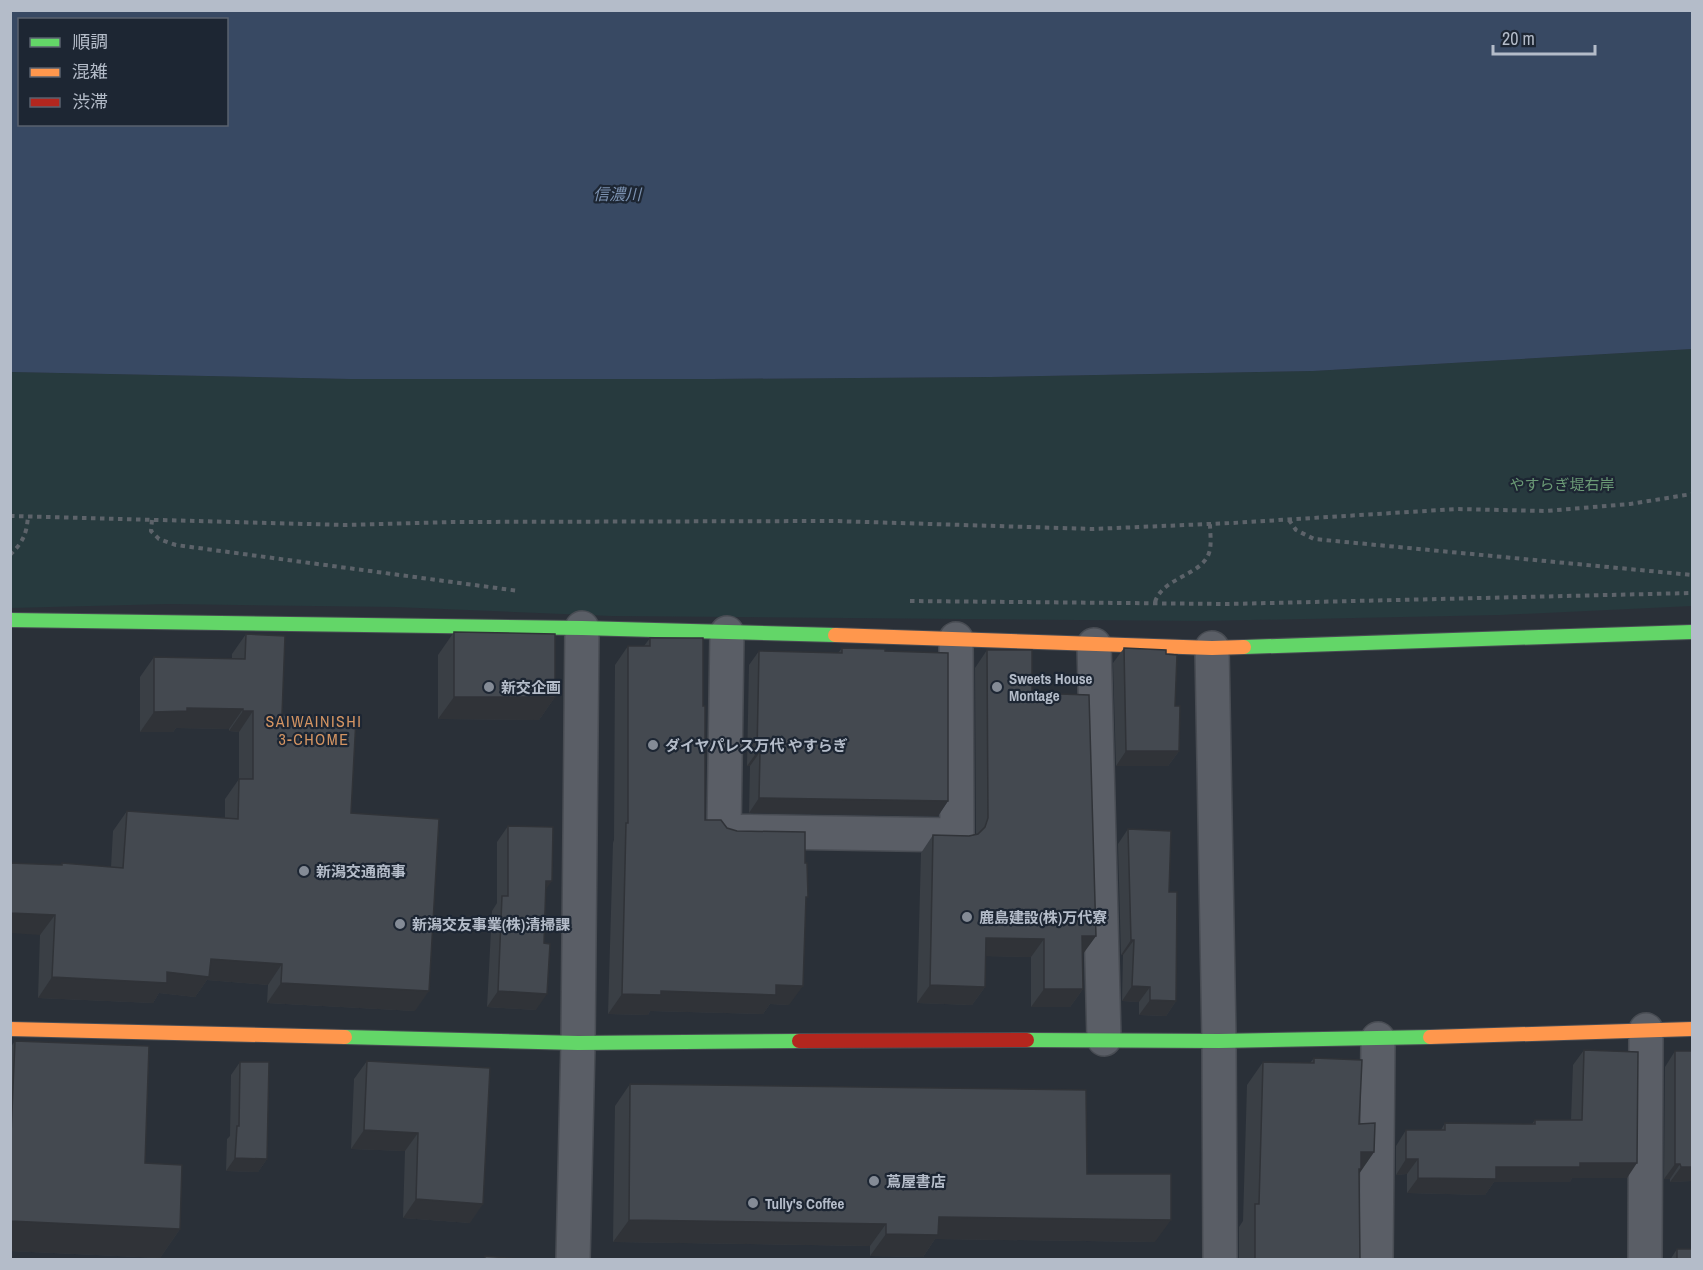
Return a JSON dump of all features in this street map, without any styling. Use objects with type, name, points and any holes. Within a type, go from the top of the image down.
[{"type":"street","points":[[10,620],[582,628],[1212,648],[1692,632]]},
{"type":"street","points":[[573,1260],[578,1043],[582,628]]},
{"type":"street","points":[[728,633],[724,831],[957,835],[956,639]]},
{"type":"street","points":[[1094,645],[1104,1039]]},
{"type":"street","points":[[1212,648],[1219,1041],[1220,1260]]},
{"type":"street","points":[[10,1029],[578,1043],[1104,1039],[1378,1040],[1692,1029]]},
{"type":"street","points":[[1645,1260],[1646,1030]]},
{"type":"street","points":[[1376,1260],[1378,1040]]},
{"type":"path","points":[[10,516],[344,525],[452,522],[834,521],[1093,529],[1457,509],[1546,511],[1630,504],[1692,494]]},
{"type":"path","points":[[10,555],[21,545],[27,534],[28,515]]},
{"type":"path","points":[[1289,519],[1296,530],[1314,539],[1692,575]]},
{"type":"path","points":[[152,520],[151,531],[159,539],[176,545],[524,591]]},
{"type":"path","points":[[1155,602],[1158,592],[1205,560],[1209,552],[1210,524]]},
{"type":"path","points":[[910,601],[1228,604],[1692,593]]},
{"type":"green space","name":"やすらぎ堤右岸","points":[[1692,349],[1692,606],[1500,615],[1203,621],[611,616],[395,607],[169,604],[11,608],[10,372],[350,379],[990,377],[1313,371]]},
{"type":"water","name":"信濃川","points":[[11,10],[1692,11],[1692,349],[1313,371],[990,377],[350,379],[11,372]]},
{"type":"building","points":[[454,632],[555,634],[555,697],[454,697]]},
{"type":"building","points":[[246,634],[285,636],[282,715],[356,719],[351,813],[439,819],[429,991],[281,983],[282,964],[211,959],[209,977],[167,972],[167,983],[52,977],[55,915],[10,913],[10,863],[62,865],[62,863],[123,868],[127,811],[238,819],[239,779],[253,779],[253,711],[187,708],[187,711],[154,712],[154,657],[245,659]]},
{"type":"building","points":[[650,638],[703,638],[705,820],[721,820],[727,828],[737,831],[805,832],[808,897],[806,897],[803,986],[776,985],[776,995],[661,991],[661,995],[622,994],[626,823],[628,823],[628,646],[650,646]]},
{"type":"building","points":[[842,648],[948,653],[948,801],[759,798],[760,752],[757,752],[759,651],[842,653]]},
{"type":"building","points":[[1124,648],[1166,650],[1166,654],[1177,655],[1175,706],[1180,706],[1179,751],[1126,751]]},
{"type":"building","points":[[987,650],[1032,650],[1032,693],[1089,695],[1096,936],[1082,936],[1083,989],[1044,989],[1044,939],[986,938],[985,987],[930,985],[933,835],[978,834],[985,827],[988,818]]},
{"type":"building","points":[[508,826],[553,827],[552,881],[546,881],[544,943],[550,944],[547,994],[498,991],[502,896],[508,896]]},
{"type":"building","points":[[1128,829],[1171,831],[1169,892],[1177,892],[1176,1001],[1150,1000],[1150,987],[1132,986],[1134,940],[1131,940]]},
{"type":"building","points":[[15,1041],[149,1046],[145,1163],[182,1165],[180,1229],[10,1221]]},
{"type":"building","points":[[1584,1050],[1638,1052],[1637,1163],[1580,1163],[1580,1167],[1496,1167],[1496,1179],[1418,1178],[1418,1159],[1406,1159],[1406,1130],[1445,1130],[1445,1123],[1535,1124],[1535,1120],[1582,1120]]},
{"type":"building","points":[[1675,1051],[1692,1051],[1692,1167],[1681,1167],[1680,1164],[1675,1164]]},
{"type":"building","points":[[1314,1058],[1362,1060],[1359,1124],[1375,1123],[1374,1152],[1361,1152],[1361,1169],[1359,1169],[1360,1260],[1255,1259],[1255,1204],[1259,1204],[1263,1062],[1314,1063]]},
{"type":"building","points":[[367,1061],[490,1068],[483,1204],[416,1199],[418,1133],[364,1130]]},
{"type":"building","points":[[240,1062],[269,1062],[267,1159],[235,1158],[237,1126],[239,1126]]},
{"type":"building","name":"蔦屋書店","points":[[630,1084],[1086,1090],[1087,1174],[1171,1174],[1171,1220],[939,1217],[938,1235],[886,1234],[886,1224],[629,1220]]},
{"type":"building","points":[[1677,1249],[1692,1249],[1692,1260],[1677,1260]]},
{"type":"building","points":[[485,1256],[531,1260],[485,1260]]},
{"type":"building","points":[[1619,1258],[1619,1260],[1578,1260]]},
{"type":"traffic: fast","points":[[10,620],[582,628],[835,635]]},
{"type":"traffic: fast","points":[[1244,647],[1692,632]]},
{"type":"traffic: fast","points":[[345,1037],[578,1043],[799,1041]]},
{"type":"traffic: fast","points":[[1027,1040],[1219,1041],[1430,1037]]},
{"type":"traffic: slow","points":[[835,635],[1212,648],[1244,647]]},
{"type":"traffic: slow","points":[[10,1029],[345,1037]]},
{"type":"traffic: slow","points":[[1430,1037],[1692,1029]]},
{"type":"traffic: jam","points":[[799,1041],[1027,1040]]},
{"type":"place","name":"新交企画","points":[[489,687]]},
{"type":"place","name":"Sweets House Montage","points":[[997,687]]},
{"type":"place","name":"ダイヤパレス万代 やすらぎ","points":[[653,745]]},
{"type":"place","name":"新潟交通商事","points":[[304,871]]},
{"type":"place","name":"鹿島建設(株)万代寮","points":[[967,917]]},
{"type":"place","name":"新潟交友事業(株)清掃課","points":[[400,924]]},
{"type":"place","name":"蔦屋書店","points":[[874,1181]]},
{"type":"place","name":"Tully's Coffee","points":[[753,1203]]},
{"type":"district","name":"SAIWAINISHI 3-CHOME","points":[[314,730]]}]
